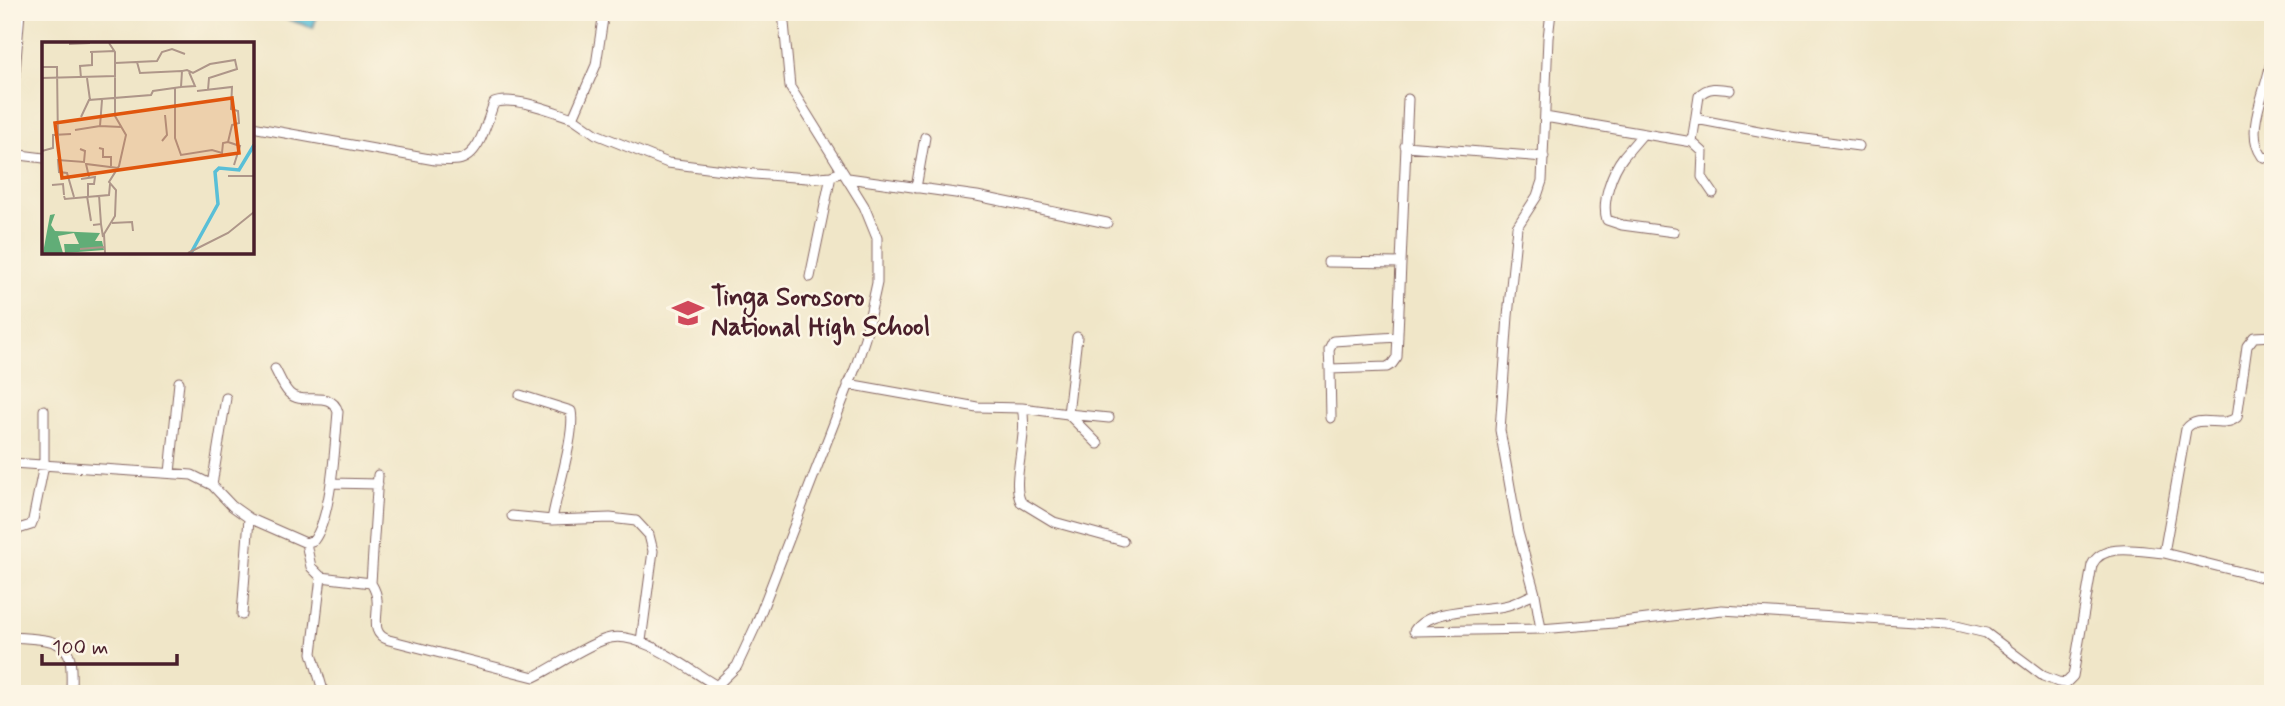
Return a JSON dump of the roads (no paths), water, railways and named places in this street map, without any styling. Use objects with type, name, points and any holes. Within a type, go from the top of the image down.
[{"type":"street","points":[[12,108],[20,12]]},
{"type":"street","points":[[573,118],[596,65],[604,12]]},
{"type":"street","points":[[708,694],[737,666],[756,625],[865,338],[877,283],[877,238],[864,206],[790,87],[782,12]]},
{"type":"street","points":[[1541,629],[1535,594],[1518,532],[1500,430],[1517,227],[1537,196],[1542,181],[1551,12]]},
{"type":"street","points":[[2273,38],[2270,71],[2259,105],[2255,143],[2262,156],[2273,160]]},
{"type":"street","points":[[1692,142],[1699,96],[1709,89],[1730,90]]},
{"type":"street","points":[[1330,369],[1387,367],[1397,357],[1408,99]]},
{"type":"street","points":[[254,127],[435,160],[462,160],[478,144],[494,103],[500,100],[573,118],[596,134],[668,163],[807,178],[845,175],[977,196],[1107,223]]},
{"type":"street","points":[[1545,117],[1692,142],[1703,152],[1702,177],[1713,193]]},
{"type":"street","points":[[1696,119],[1790,137],[1859,146]]},
{"type":"street","points":[[1642,135],[1622,158],[1617,169],[1605,206],[1607,220],[1622,225],[1674,232]]},
{"type":"street","points":[[916,188],[925,137]]},
{"type":"street","points":[[1405,146],[1544,157]]},
{"type":"street","points":[[12,154],[42,158]]},
{"type":"street","points":[[810,278],[831,177]]},
{"type":"street","points":[[1328,262],[1401,263]]},
{"type":"street","points":[[2164,553],[2186,429],[2197,421],[2228,422],[2237,417],[2247,346],[2254,337],[2273,336]]},
{"type":"street","points":[[1068,414],[1077,337]]},
{"type":"street","points":[[1331,418],[1329,349],[1333,341],[1398,337]]},
{"type":"street","points":[[12,463],[192,475],[212,485],[232,506],[249,518],[306,543],[314,540],[318,534],[331,483],[338,412],[336,405],[329,400],[289,394],[275,369]]},
{"type":"street","points":[[170,473],[179,382]]},
{"type":"street","points":[[848,384],[977,407],[1022,408],[1109,418]]},
{"type":"street","points":[[520,395],[571,411],[567,448],[552,520]]},
{"type":"street","points":[[212,485],[226,398]]},
{"type":"street","points":[[1022,408],[1025,427],[1018,490],[1021,502],[1054,522],[1123,541]]},
{"type":"street","points":[[12,531],[31,526],[44,465],[44,410]]},
{"type":"street","points":[[1068,414],[1098,444]]},
{"type":"street","points":[[331,483],[378,480],[371,583],[377,600],[376,630],[381,638],[534,677],[608,638],[621,636],[641,641],[717,686]]},
{"type":"street","points":[[512,516],[552,520],[610,518],[636,521],[649,536],[653,551],[641,641]]},
{"type":"street","points":[[242,615],[249,518]]},
{"type":"street","points":[[306,543],[311,568],[321,577],[371,583]]},
{"type":"street","points":[[1535,594],[1504,606],[1452,612],[1434,617],[1423,622],[1414,631],[1541,629],[1722,610],[1948,624],[1986,634],[2043,676],[2066,683],[2073,676],[2092,565],[2095,558],[2102,553],[2164,553],[2273,580]]},
{"type":"street","points":[[321,577],[312,653],[324,694]]},
{"type":"street","points":[[12,637],[57,642],[65,648],[70,657],[71,694]]},
{"type":"water","points":[[279,12],[318,12],[313,28],[278,16]]},
{"type":"place","name":"Tinga Sorosoro National High School","points":[[688,313]]}]
